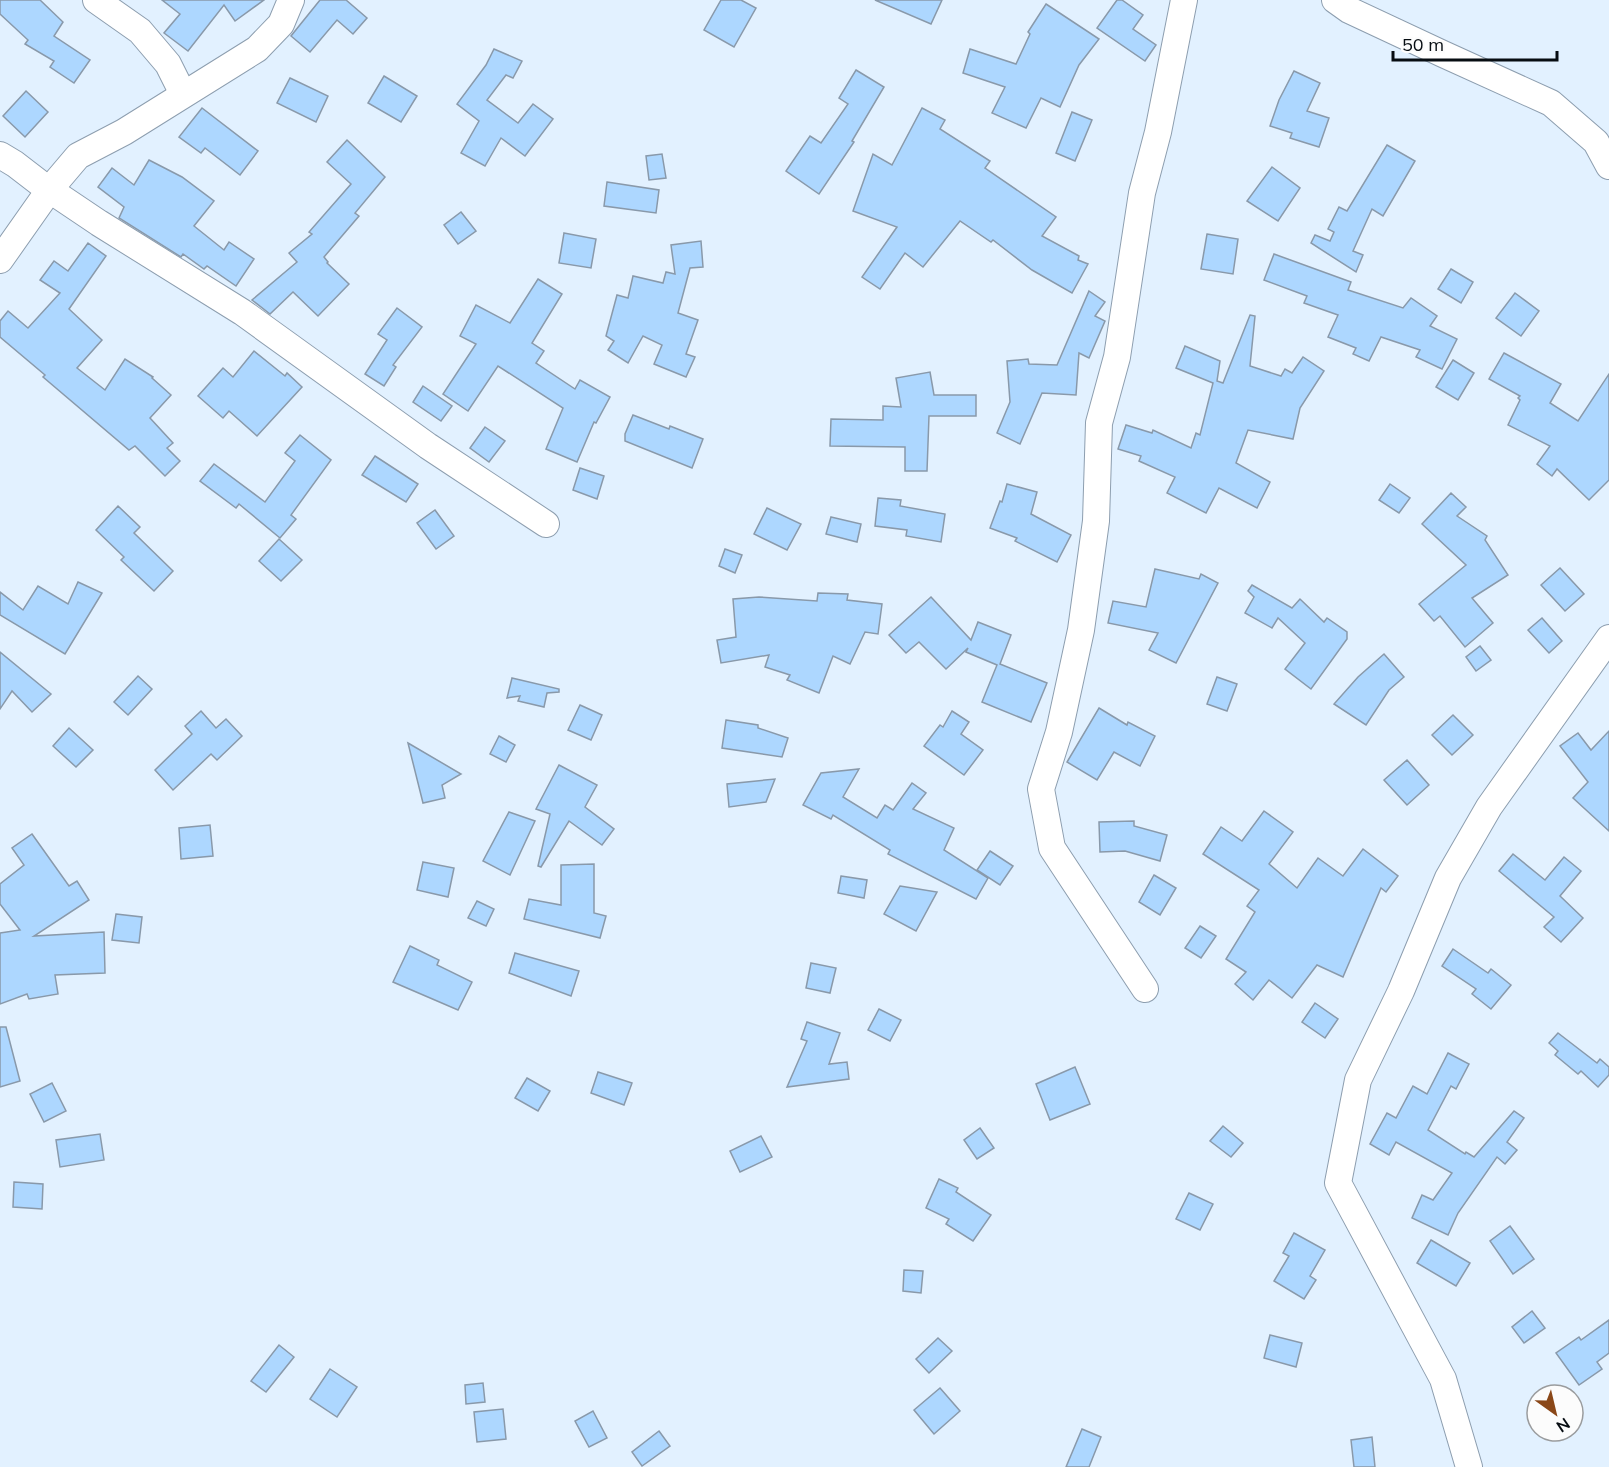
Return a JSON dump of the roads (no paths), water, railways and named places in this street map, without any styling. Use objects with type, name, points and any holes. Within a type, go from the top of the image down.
[{"type":"street","points":[[96,0],[140,31],[168,64],[183,94]]},
{"type":"street","points":[[0,260],[50,189],[78,156],[123,132],[257,49],[281,24],[291,0]]},
{"type":"street","points":[[1145,989],[1052,848],[1041,789],[1059,732],[1081,630],[1096,521],[1099,423],[1117,357],[1142,193],[1158,132],[1184,0]]},
{"type":"street","points":[[1335,0],[1349,10],[1391,30],[1551,102],[1596,142],[1609,166]]},
{"type":"street","points":[[0,155],[99,223],[242,312],[428,446],[546,524]]},
{"type":"street","points":[[1469,1467],[1443,1379],[1338,1183],[1358,1080],[1401,991],[1448,878],[1489,807],[1609,638]]}]
